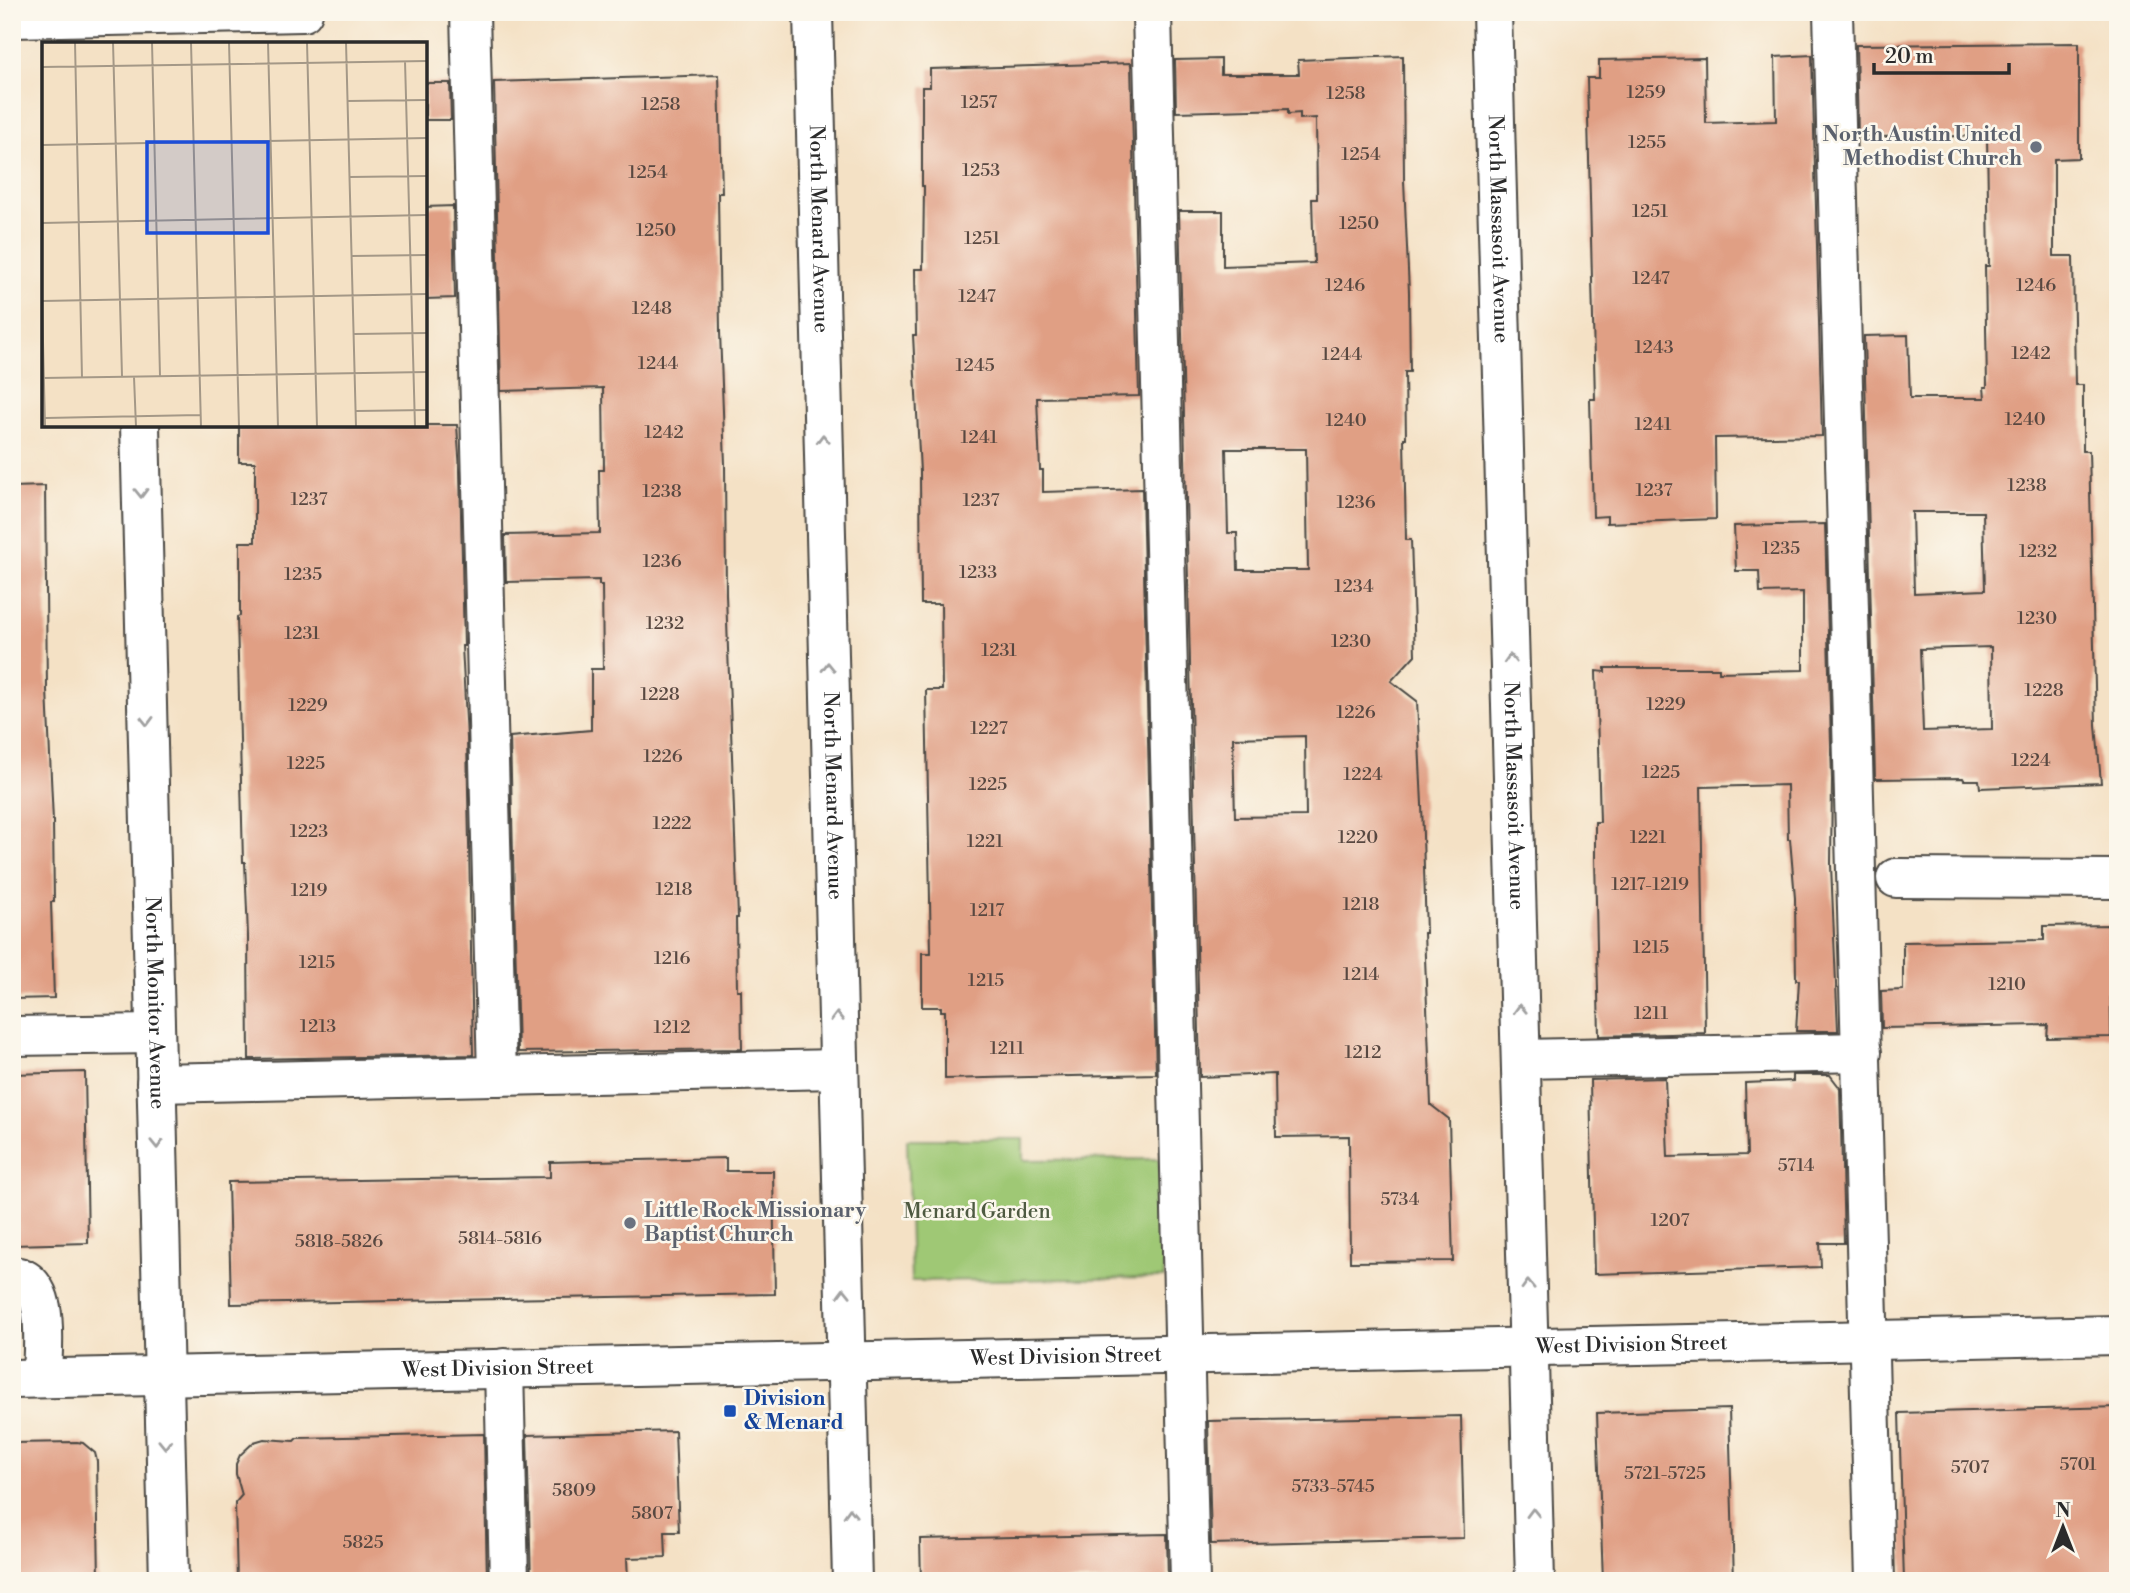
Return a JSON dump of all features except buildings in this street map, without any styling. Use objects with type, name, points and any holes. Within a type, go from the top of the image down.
[{"type":"street","points":[[12,18],[129,24],[303,12]]},
{"type":"street","points":[[470,12],[497,1076]]},
{"type":"street","name":"North Menard Avenue","points":[[813,12],[852,1581]]},
{"type":"street","points":[[1152,12],[1190,1581]]},
{"type":"street","name":"North Massasoit Avenue","points":[[1492,12],[1535,1581]]},
{"type":"street","points":[[1833,12],[1875,1581]]},
{"type":"street","name":"North Monitor Avenue","points":[[139,427],[169,1581]]},
{"type":"street","points":[[1896,878],[2118,879]]},
{"type":"street","points":[[12,1037],[155,1034]]},
{"type":"street","points":[[1522,1059],[1862,1052]]},
{"type":"street","points":[[156,1083],[838,1069]]},
{"type":"street","points":[[12,1276],[22,1276],[35,1287],[41,1304],[27,1378]]},
{"type":"street","name":"West Division Street","points":[[27,1378],[2118,1335]]},
{"type":"street","points":[[504,1368],[509,1581]]},
{"type":"green space","name":"Menard Garden","points":[[907,1139],[1023,1139],[1023,1160],[1159,1159],[1164,1278],[911,1281]]},
{"type":"place","name":"North Austin United Methodist Church","points":[[2036,147]]},
{"type":"place","name":"Little Rock Missionary Baptist Church","points":[[630,1223]]},
{"type":"place","name":"Division & Menard","points":[[730,1411]]}]
